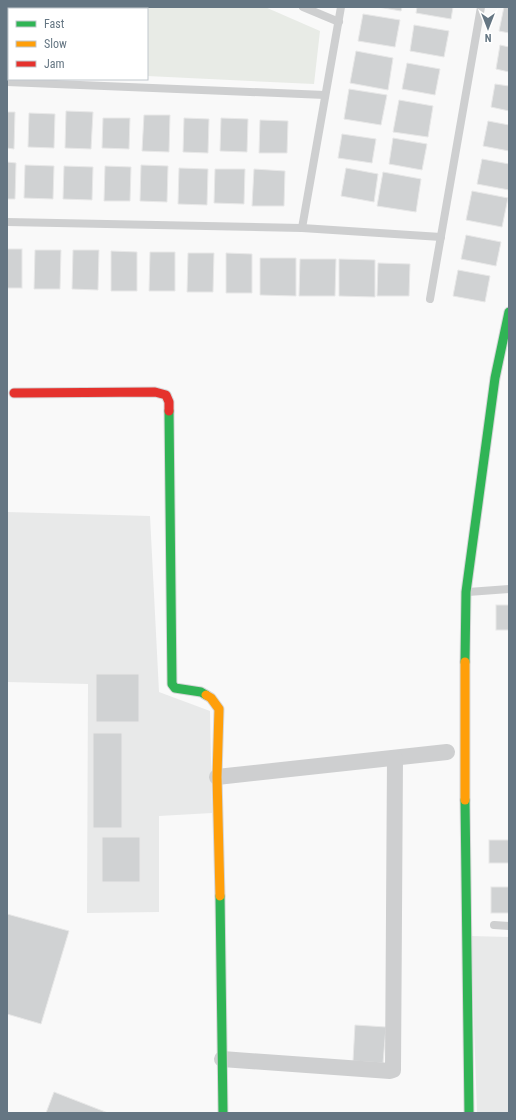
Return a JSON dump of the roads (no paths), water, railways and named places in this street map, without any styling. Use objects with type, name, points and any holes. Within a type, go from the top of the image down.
[{"type":"street","points":[[469,1113],[464,750],[466,592],[509,312]]},
{"type":"street","points":[[14,393],[155,392],[166,395],[168,398],[170,406],[172,684],[175,688],[201,692],[211,698],[219,709],[217,777],[221,924],[223,1113]]},
{"type":"street","points":[[217,777],[447,752]]},
{"type":"street","points":[[222,1059],[390,1072],[394,1070],[395,758]]},
{"type":"lane","points":[[304,7],[339,22]]},
{"type":"lane","points":[[302,228],[341,7]]},
{"type":"lane","points":[[430,299],[481,7]]},
{"type":"lane","points":[[7,82],[325,95]]},
{"type":"lane","points":[[7,222],[302,228],[441,237]]},
{"type":"lane","points":[[466,592],[509,589]]},
{"type":"lane","points":[[494,925],[509,926]]}]
